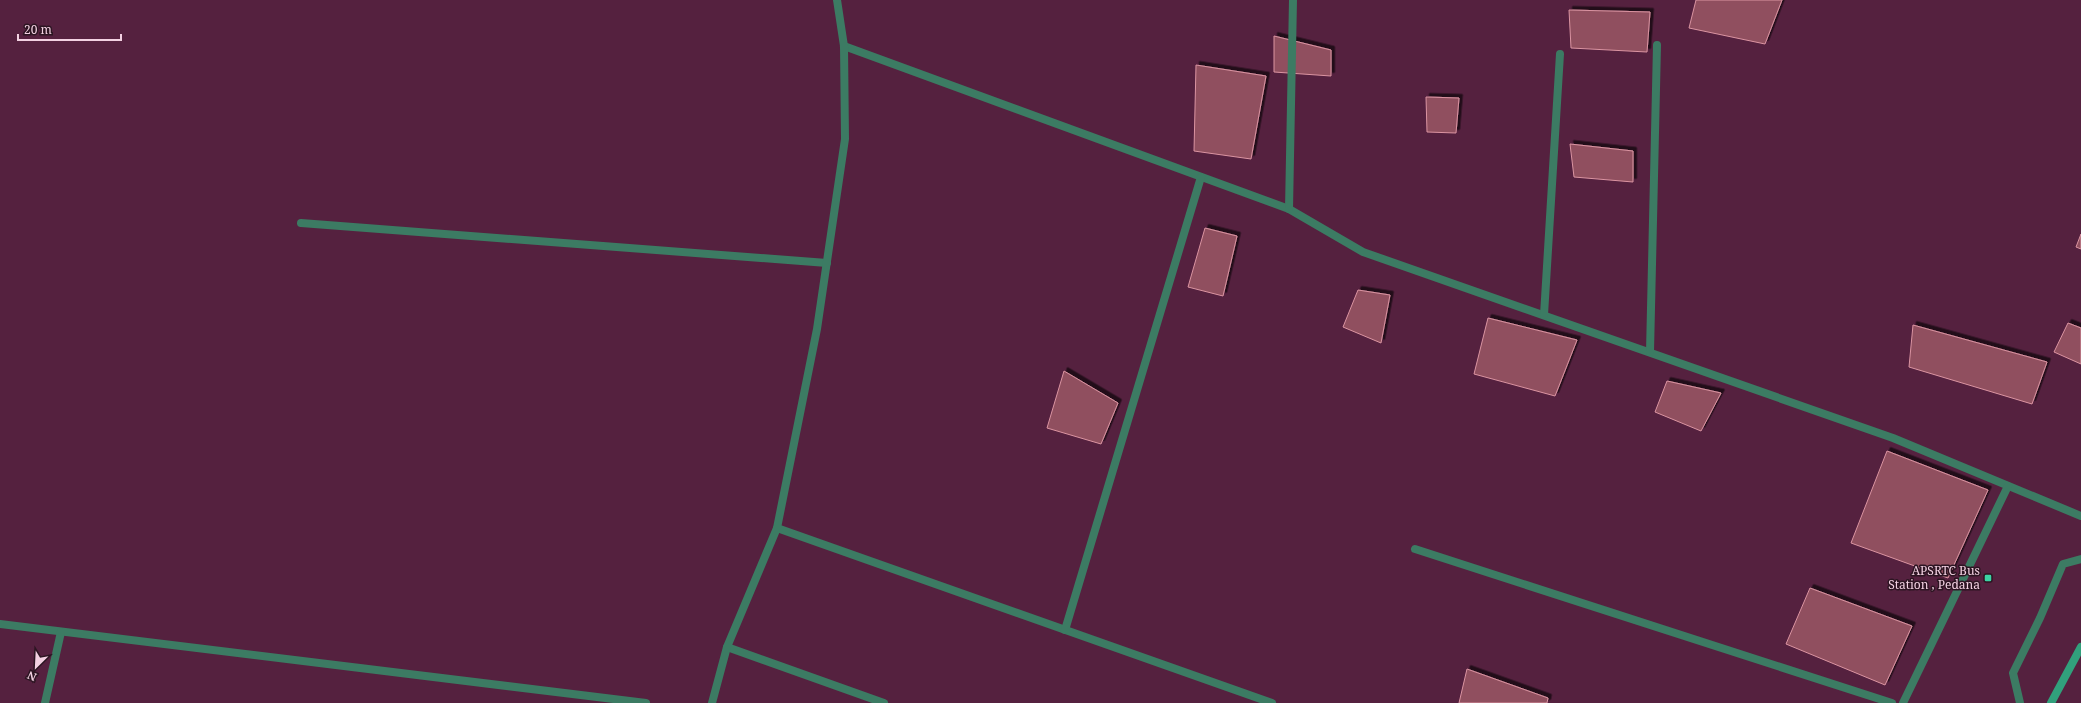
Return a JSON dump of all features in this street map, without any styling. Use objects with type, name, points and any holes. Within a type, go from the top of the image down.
[{"type":"main road","points":[[2051,703],[2081,647]]},
{"type":"street","points":[[712,703],[727,647],[776,528],[817,329],[845,139],[844,46],[838,0]]},
{"type":"street","points":[[1289,209],[1293,0]]},
{"type":"street","points":[[1650,352],[1657,45]]},
{"type":"street","points":[[844,46],[1289,209],[1363,252],[1892,438],[2081,516]]},
{"type":"street","points":[[1544,315],[1560,54]]},
{"type":"street","points":[[1065,630],[1201,177]]},
{"type":"street","points":[[301,223],[827,263]]},
{"type":"street","points":[[1903,703],[2008,486]]},
{"type":"street","points":[[776,528],[1272,703]]},
{"type":"street","points":[[1415,549],[1892,703]]},
{"type":"street","points":[[2020,703],[2013,673],[2040,618],[2063,564],[2081,559]]},
{"type":"street","points":[[0,624],[646,703]]},
{"type":"street","points":[[45,703],[61,632]]},
{"type":"street","points":[[727,647],[884,703]]},
{"type":"building","points":[[1696,0],[1782,0],[1765,44],[1689,28]]},
{"type":"building","points":[[1569,10],[1650,12],[1647,52],[1571,48]]},
{"type":"building","points":[[1274,36],[1331,50],[1331,76],[1274,72]]},
{"type":"building","points":[[1196,65],[1266,76],[1251,159],[1194,151]]},
{"type":"building","points":[[1426,97],[1459,98],[1456,133],[1427,132]]},
{"type":"building","points":[[1570,144],[1633,151],[1633,182],[1574,177]]},
{"type":"building","points":[[1205,228],[1237,236],[1223,296],[1188,287]]},
{"type":"building","points":[[2081,234],[2081,249],[2076,247]]},
{"type":"building","points":[[1358,290],[1390,295],[1381,343],[1343,327]]},
{"type":"building","points":[[1488,318],[1577,340],[1555,396],[1474,374]]},
{"type":"building","points":[[2068,323],[2081,328],[2081,364],[2054,352]]},
{"type":"building","points":[[1913,325],[2047,362],[2032,404],[1909,367]]},
{"type":"building","points":[[1064,371],[1118,403],[1101,444],[1047,428]]},
{"type":"building","points":[[1667,381],[1721,393],[1701,431],[1655,412]]},
{"type":"building","points":[[1887,451],[1988,490],[1948,578],[1851,543]]},
{"type":"building","points":[[1810,588],[1912,626],[1885,685],[1786,644]]},
{"type":"building","points":[[1467,669],[1548,698],[1547,703],[1459,703]]},
{"type":"place","name":"APSRTC Bus Station , Pedana","points":[[1988,578]]}]
